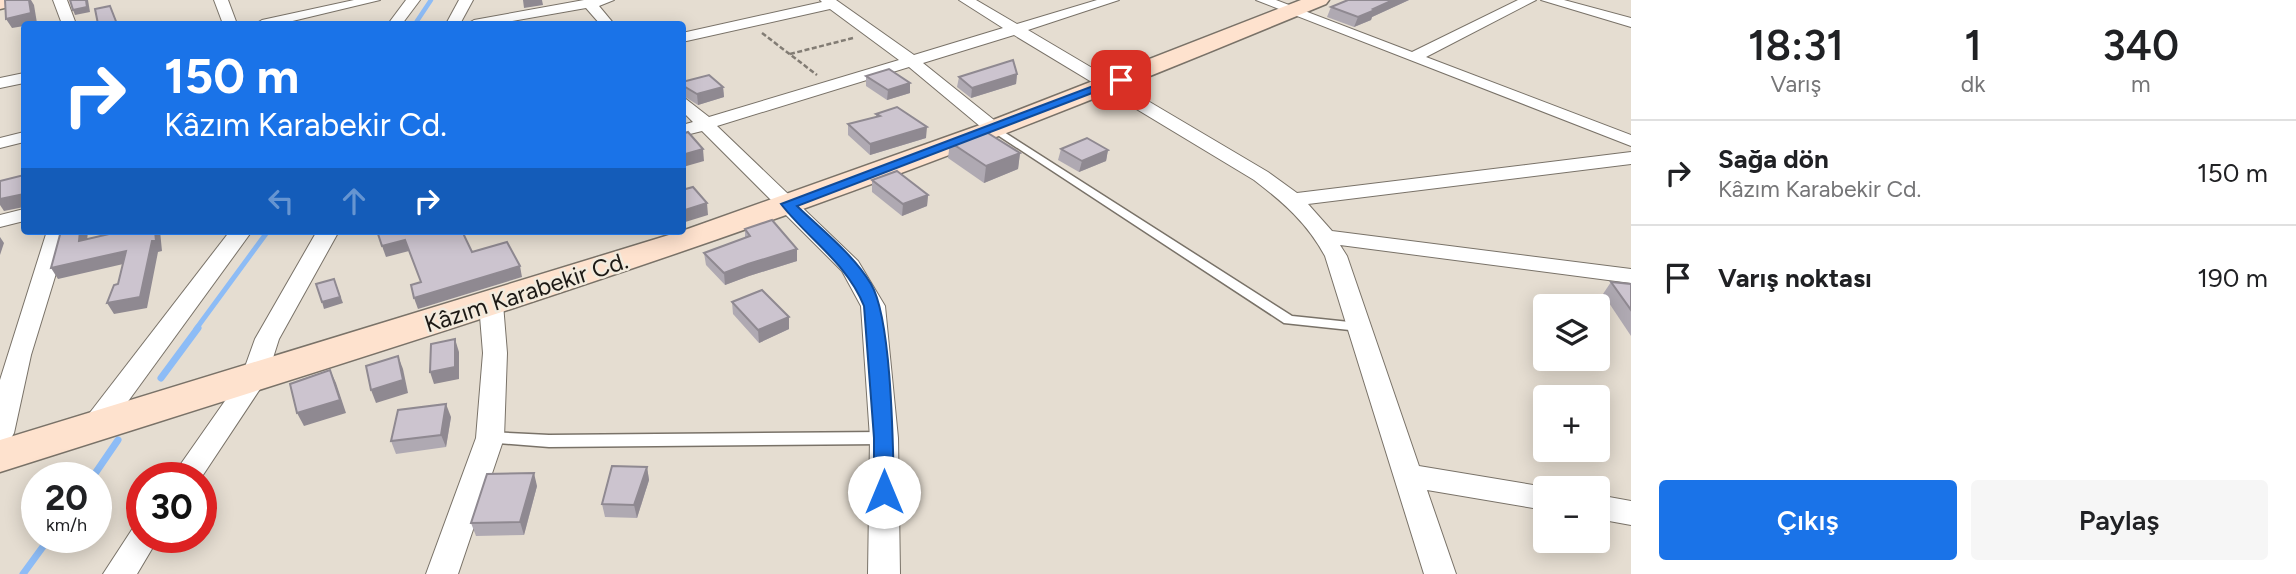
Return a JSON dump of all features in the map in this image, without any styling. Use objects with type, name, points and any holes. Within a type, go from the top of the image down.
[{"type":"street","points":[[0,3],[15,0]]},
{"type":"street","points":[[60,0],[68,21]]},
{"type":"street","points":[[221,0],[229,21]]},
{"type":"street","points":[[397,21],[413,0]]},
{"type":"street","points":[[455,21],[466,0]]},
{"type":"street","points":[[491,21],[607,0]]},
{"type":"street","points":[[966,0],[1261,177],[1293,200],[1326,237],[1336,256],[1440,574]]},
{"type":"street","points":[[1263,0],[1306,6],[1412,58],[1631,141]]},
{"type":"street","points":[[1412,58],[1529,0]]},
{"type":"street","points":[[1548,0],[1631,23]]},
{"type":"street","points":[[275,21],[364,1]]},
{"type":"street","points":[[686,130],[1108,1]]},
{"type":"street","points":[[686,37],[830,2],[911,61],[993,128]]},
{"type":"street","points":[[589,4],[604,21]]},
{"type":"street","name":"Kâzım Karabekir Cd.","points":[[0,456],[253,380],[491,304],[788,204],[1106,86],[1306,6]]},
{"type":"street","points":[[0,83],[21,79]]},
{"type":"street","points":[[686,105],[850,266],[864,286],[873,306],[884,438],[884,574]]},
{"type":"street","points":[[0,143],[21,138]]},
{"type":"street","points":[[1293,200],[1631,158]]},
{"type":"street","points":[[0,221],[21,216]]},
{"type":"street","points":[[0,433],[19,355],[57,235]]},
{"type":"street","points":[[95,426],[238,235]]},
{"type":"street","points":[[196,462],[253,380],[267,339],[327,235]]},
{"type":"street","points":[[1326,237],[1631,276]]},
{"type":"street","points":[[442,574],[490,438],[495,353],[491,304]]},
{"type":"street","points":[[1406,475],[1533,496]]},
{"type":"street","points":[[1610,509],[1631,513]]},
{"type":"street","points":[[119,574],[133,553]]},
{"type":"lane","points":[[993,128],[1289,320],[1359,327]]},
{"type":"lane","points":[[490,438],[549,441],[884,438]]},
{"type":"path","points":[[750,23],[831,86]]},
{"type":"path","points":[[790,54],[873,33]]},
{"type":"building","points":[[5,0],[29,0],[31,13],[6,19]]},
{"type":"building","points":[[70,0],[86,0],[87,7],[73,10]]},
{"type":"building","points":[[1348,0],[1393,0],[1358,17],[1331,7]]},
{"type":"building","points":[[110,6],[116,21],[97,21],[95,9]]},
{"type":"building","points":[[1013,60],[1017,74],[972,88],[959,77]]},
{"type":"building","points":[[889,69],[910,83],[888,90],[866,76]]},
{"type":"building","points":[[709,75],[723,87],[697,94],[686,87],[686,81]]},
{"type":"building","points":[[897,107],[927,127],[870,144],[848,124],[880,116],[876,114]]},
{"type":"building","points":[[983,130],[1020,153],[986,166],[950,142]]},
{"type":"building","points":[[688,132],[703,149],[686,154]]},
{"type":"building","points":[[1087,138],[1108,150],[1082,161],[1061,149]]},
{"type":"building","points":[[897,171],[928,195],[903,204],[872,180]]},
{"type":"building","points":[[21,176],[21,195],[0,199],[0,181]]},
{"type":"building","points":[[693,187],[707,203],[686,210],[686,189]]},
{"type":"building","points":[[772,220],[797,249],[724,273],[704,253],[750,236],[745,229]]},
{"type":"building","points":[[60,235],[80,235],[79,241],[105,235],[155,235],[140,297],[107,303],[114,285],[118,284],[126,251],[51,268]]},
{"type":"building","points":[[378,235],[464,235],[472,252],[507,242],[520,266],[414,298],[411,285],[421,282],[405,240],[382,246]]},
{"type":"building","points":[[334,279],[340,297],[322,302],[316,284]]},
{"type":"building","points":[[1611,282],[1631,284],[1631,310]]},
{"type":"building","points":[[762,290],[789,317],[758,330],[732,302]]},
{"type":"building","points":[[455,339],[455,367],[430,372],[431,344]]},
{"type":"building","points":[[398,356],[403,380],[371,390],[366,366]]},
{"type":"building","points":[[330,370],[340,400],[297,413],[290,384]]},
{"type":"building","points":[[446,404],[441,435],[391,441],[398,410]]},
{"type":"building","points":[[612,466],[647,467],[634,505],[602,504]]},
{"type":"building","points":[[534,473],[520,522],[471,523],[487,474]]},
{"type":"waterway","points":[[417,21],[431,0]]},
{"type":"waterway","points":[[196,329],[265,235]]},
{"type":"waterway","points":[[161,378],[198,328]]},
{"type":"waterway","points":[[103,462],[118,440]]},
{"type":"waterway","points":[[23,574],[38,553]]},
{"type":"route","points":[[884,492],[884,438],[873,306],[864,286],[850,266],[788,204],[1121,80]]}]
